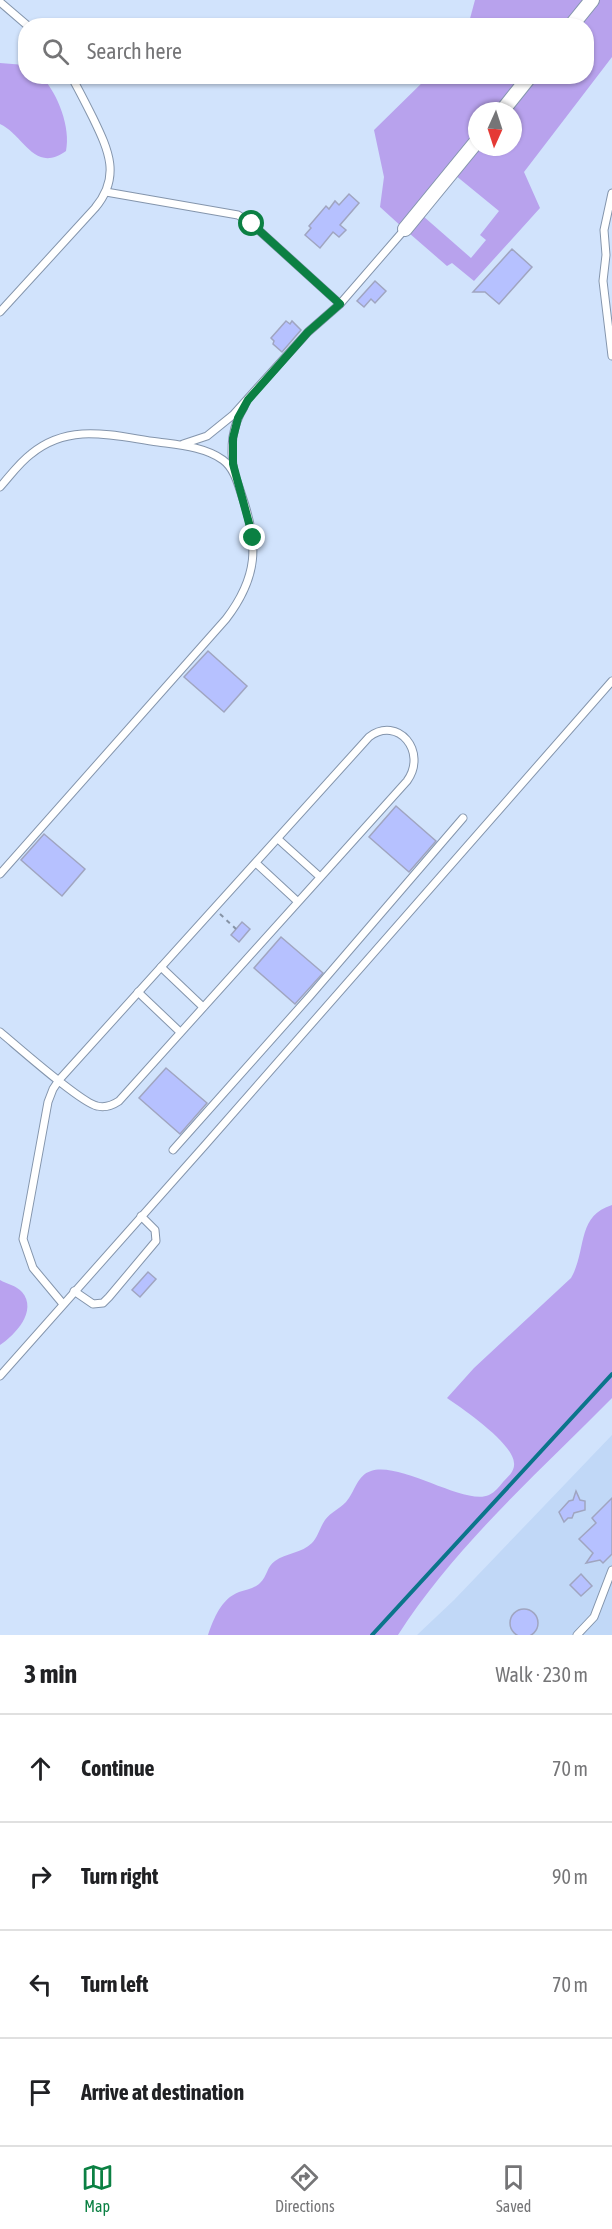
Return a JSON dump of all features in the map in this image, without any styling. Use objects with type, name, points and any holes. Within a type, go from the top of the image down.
[{"type":"street","points":[[577,18],[592,0]]},
{"type":"street","points":[[508,102],[523,84]]},
{"type":"street","points":[[405,229],[468,152]]},
{"type":"lane","points":[[0,2],[19,18]]},
{"type":"lane","points":[[0,312],[95,208],[106,192],[110,172],[108,154],[75,84]]},
{"type":"lane","points":[[106,192],[238,215],[252,224],[340,304]]},
{"type":"lane","points":[[612,193],[604,230],[609,259],[603,291],[612,356]]},
{"type":"lane","points":[[176,445],[192,443],[207,436],[225,422],[248,400],[308,332],[340,304],[405,229]]},
{"type":"lane","points":[[0,874],[226,620],[241,599],[251,575],[254,548],[249,519],[236,479],[233,458],[234,431],[248,400]]},
{"type":"lane","points":[[0,487],[31,453],[47,444],[73,435],[98,433],[205,451],[220,458],[229,466],[236,479]]},
{"type":"lane","points":[[0,1376],[612,681]]},
{"type":"lane","points":[[0,1032],[59,1080],[92,1104],[103,1107],[112,1105],[123,1097],[410,777],[414,765],[414,752],[405,738],[386,731],[372,735],[59,1080],[49,1097],[23,1239],[33,1268],[63,1304]]},
{"type":"lane","points":[[173,1150],[310,996],[463,818]]},
{"type":"lane","points":[[278,839],[319,876]]},
{"type":"lane","points":[[256,863],[297,901]]},
{"type":"lane","points":[[161,968],[203,1007]]},
{"type":"lane","points":[[138,993],[180,1032]]},
{"type":"lane","points":[[74,1291],[93,1304],[103,1303],[109,1297],[156,1241],[155,1230],[141,1216]]},
{"type":"lane","points":[[577,1635],[594,1617],[612,1570]]},
{"type":"path","points":[[214,909],[236,929]]},
{"type":"shaded area","points":[[475,0],[587,0],[572,18],[470,18]]},
{"type":"shaded area","points":[[599,0],[612,0],[612,57],[594,81],[594,18],[584,18]]},
{"type":"shaded area","points":[[0,63],[18,64],[18,84],[48,84],[53,92],[65,122],[66,151],[55,157],[46,158],[37,155],[0,124]]},
{"type":"shaded area","points":[[421,84],[518,84],[503,102],[468,102],[468,145],[402,227],[380,207],[384,177],[374,130]]},
{"type":"shaded area","points":[[529,84],[591,84],[524,172],[540,208],[474,281],[452,263],[447,266],[409,233],[423,216],[471,258],[486,240],[480,235],[499,211],[455,175],[471,156],[522,156],[522,102],[514,102]]},
{"type":"shaded area","points":[[612,1205],[612,1398],[471,1541],[445,1571],[398,1635],[208,1635],[227,1599],[258,1585],[275,1561],[304,1549],[312,1543],[325,1520],[346,1502],[366,1473],[383,1470],[398,1472],[449,1490],[478,1497],[489,1495],[498,1488],[513,1469],[514,1463],[511,1455],[486,1427],[447,1398],[474,1368],[571,1278],[576,1268],[587,1226],[601,1210]]},
{"type":"shaded area","points":[[0,1280],[22,1292],[27,1307],[23,1322],[0,1345]]},
{"type":"shaded area","points":[[612,1435],[612,1635],[417,1635],[454,1600]]},
{"type":"building","points":[[349,194],[359,203],[340,225],[346,230],[339,237],[333,232],[320,248],[305,235],[311,228],[309,226],[326,206],[329,209],[335,201],[339,205]]},
{"type":"building","points":[[512,249],[532,267],[499,304],[485,292],[473,292]]},
{"type":"building","points":[[375,281],[386,291],[375,303],[371,299],[364,307],[357,301]]},
{"type":"building","points":[[286,321],[290,324],[292,321],[301,330],[282,352],[273,344],[274,341],[271,338]]},
{"type":"building","points":[[208,651],[247,686],[224,712],[184,677]]},
{"type":"building","points":[[396,806],[436,841],[409,872],[369,837]]},
{"type":"building","points":[[44,834],[85,869],[62,896],[21,860]]},
{"type":"building","points":[[242,922],[250,929],[239,942],[231,935]]},
{"type":"building","points":[[281,937],[323,973],[295,1004],[254,968]]},
{"type":"building","points":[[166,1068],[207,1103],[180,1134],[139,1098]]},
{"type":"building","points":[[148,1272],[156,1279],[140,1297],[132,1290]]},
{"type":"building","points":[[576,1491],[580,1500],[585,1501],[585,1510],[574,1513],[572,1518],[564,1522],[559,1512],[569,1501],[573,1500]]},
{"type":"building","points":[[612,1498],[612,1554],[603,1563],[600,1560],[586,1563],[593,1553],[579,1539],[596,1523],[592,1518]]},
{"type":"building","points":[[581,1574],[592,1586],[581,1596],[570,1585]]},
{"type":"building","points":[[519,1610],[529,1610],[537,1618],[537,1628],[531,1635],[517,1635],[511,1628],[511,1618]]},
{"type":"waterway","points":[[372,1635],[612,1374]]},
{"type":"route","points":[[252,224],[340,304],[308,332],[248,400],[238,418],[233,438],[233,464],[253,538]]}]
